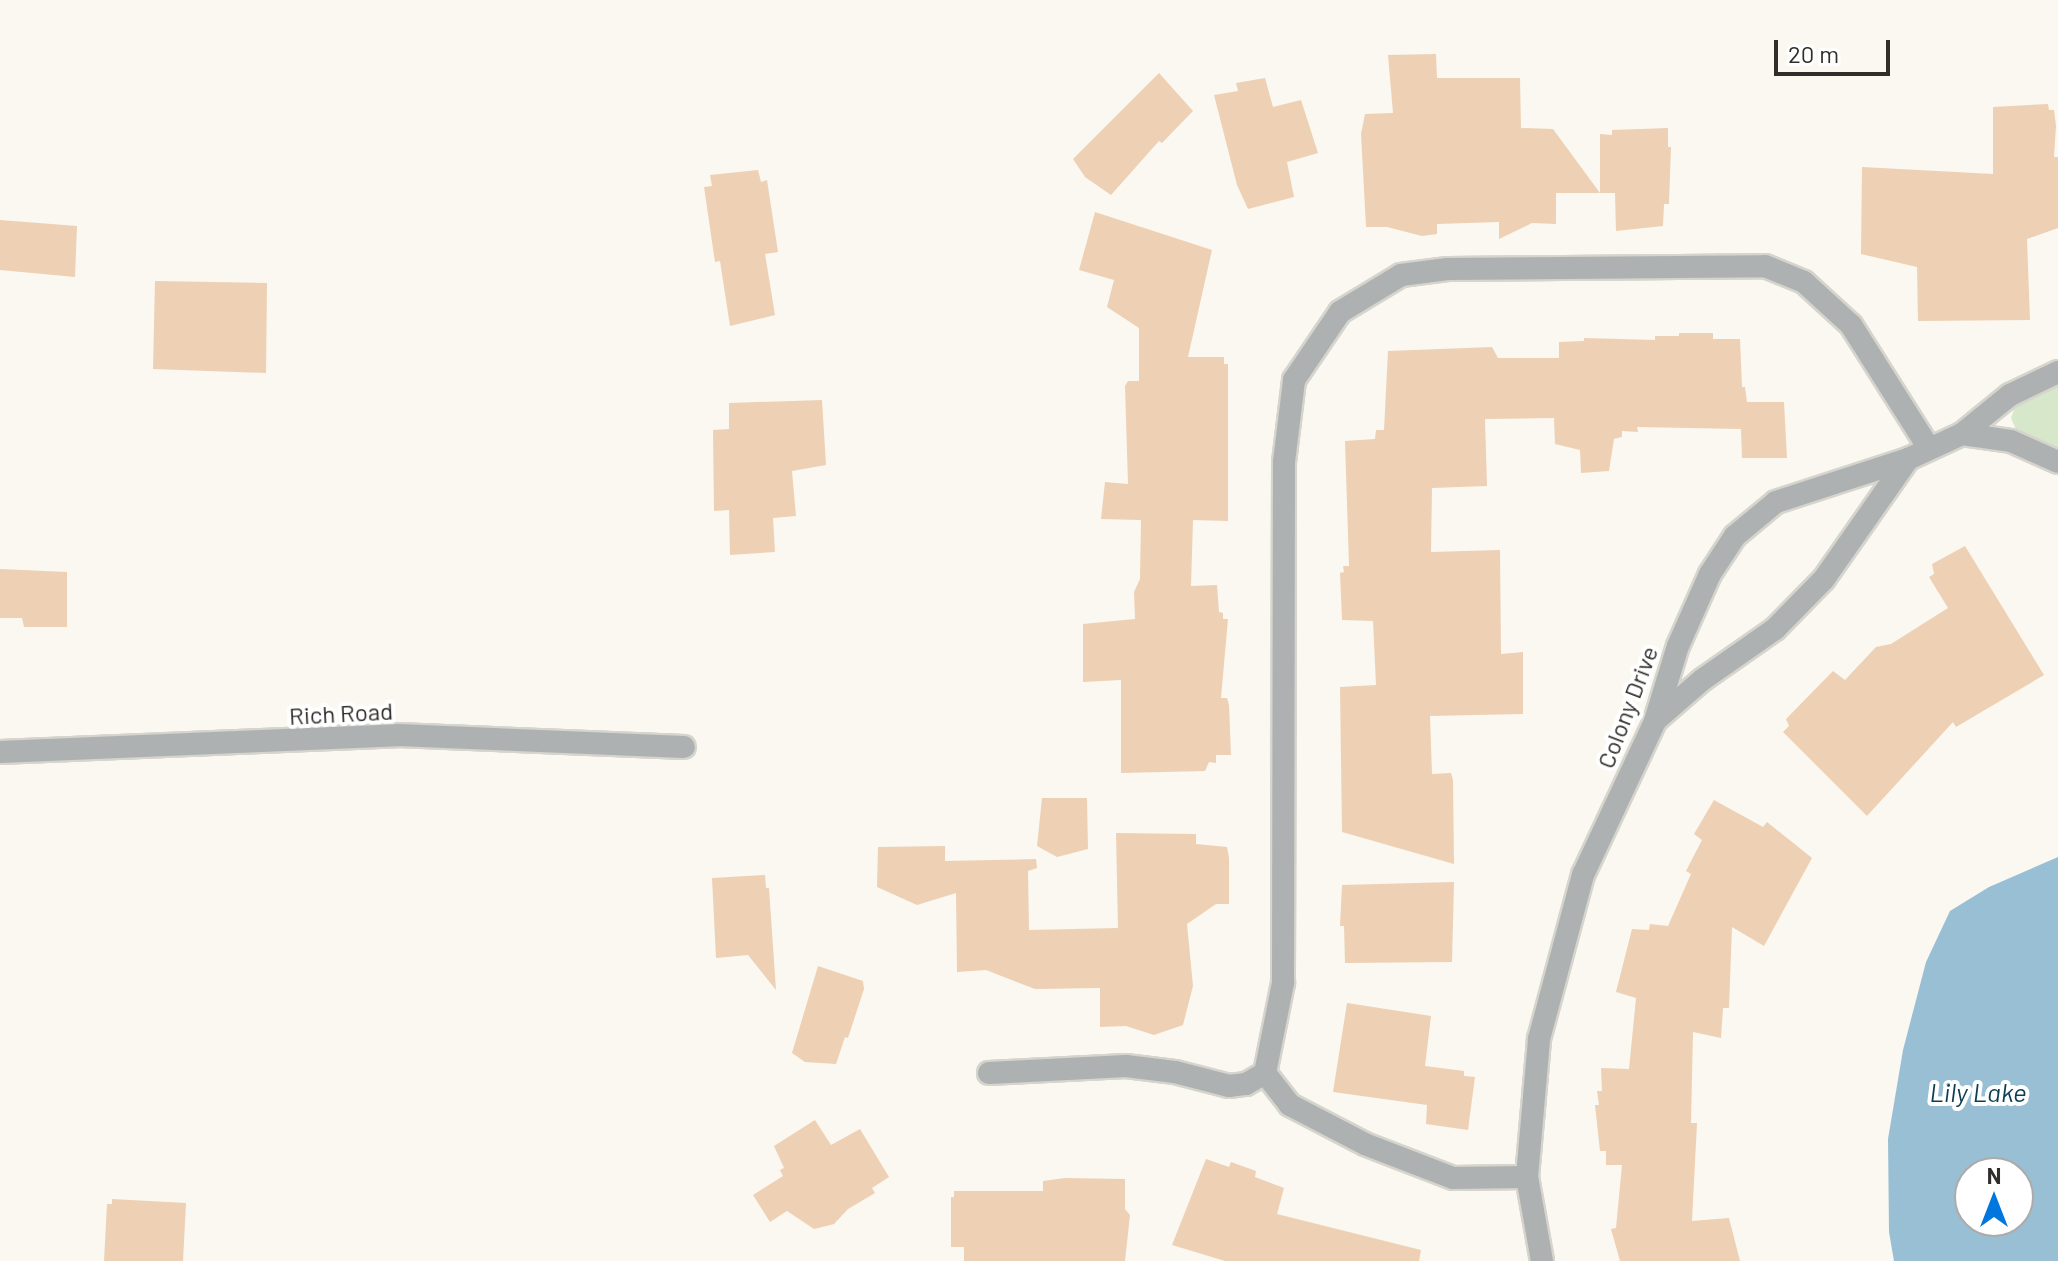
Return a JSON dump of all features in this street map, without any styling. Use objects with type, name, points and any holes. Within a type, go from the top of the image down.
[{"type":"street","points":[[989,1073],[1126,1066],[1175,1072],[1229,1086],[1246,1084],[1265,1073],[1283,983],[1284,462],[1294,380],[1334,306],[1401,275],[1448,269],[1765,266],[1804,282],[1851,325],[1918,453],[1824,579],[1785,619],[1655,721]]},
{"type":"street","name":"Colony Drive","points":[[1542,1261],[1527,1177],[1539,1039],[1583,875],[1655,721],[1678,646],[1710,574],[1735,536],[1776,502],[1918,453],[1962,434],[2010,395],[2058,372]]},
{"type":"street","points":[[1962,434],[2011,441],[2058,462]]},
{"type":"street","name":"Rich Road","points":[[0,752],[398,735],[684,747]]},
{"type":"street","points":[[1265,1073],[1290,1105],[1365,1144],[1453,1178],[1527,1177]]},
{"type":"green space","points":[[2058,384],[2058,448],[2017,432],[2011,418],[2015,407]]},
{"type":"water","name":"Lily Lake","points":[[2058,857],[2058,1261],[1894,1261],[1889,1232],[1888,1139],[1903,1050],[1926,962],[1950,911],[1989,887]]},
{"type":"building","points":[[1436,54],[1437,78],[1520,78],[1521,128],[1553,129],[1600,193],[1556,193],[1556,224],[1532,223],[1499,239],[1499,222],[1437,224],[1437,234],[1422,236],[1387,227],[1366,227],[1361,134],[1365,114],[1393,113],[1388,55]]},
{"type":"building","points":[[1159,73],[1193,111],[1162,143],[1159,141],[1111,195],[1085,177],[1073,159]]},
{"type":"building","points":[[1265,78],[1273,107],[1301,100],[1318,153],[1287,162],[1294,197],[1248,209],[1237,185],[1214,95],[1238,91],[1236,83]]},
{"type":"building","points":[[2048,104],[2049,110],[2054,110],[2056,126],[2054,157],[2058,157],[2058,228],[2027,239],[2030,320],[1918,321],[1917,267],[1861,254],[1862,167],[1993,174],[1993,107]]},
{"type":"building","points":[[1668,128],[1668,147],[1671,147],[1669,204],[1664,204],[1663,226],[1616,231],[1615,193],[1600,193],[1600,134],[1612,135],[1612,130]]},
{"type":"building","points":[[758,170],[761,182],[767,180],[778,252],[765,254],[775,315],[730,326],[720,261],[715,262],[704,187],[712,186],[710,175]]},
{"type":"building","points":[[1095,212],[1212,250],[1188,357],[1224,357],[1224,364],[1228,364],[1228,521],[1193,520],[1191,586],[1217,585],[1219,612],[1223,613],[1223,619],[1228,619],[1221,698],[1227,698],[1229,705],[1231,755],[1216,755],[1216,763],[1209,762],[1205,771],[1121,773],[1121,680],[1083,682],[1083,624],[1135,619],[1134,592],[1140,579],[1141,520],[1101,519],[1105,482],[1128,484],[1125,386],[1128,381],[1139,381],[1139,328],[1107,307],[1114,280],[1079,270]]},
{"type":"building","points":[[0,220],[77,226],[75,277],[0,270]]},
{"type":"building","points":[[155,281],[267,283],[266,373],[153,369]]},
{"type":"building","points":[[1679,333],[1713,333],[1713,339],[1740,339],[1742,387],[1745,387],[1747,402],[1784,402],[1787,458],[1742,458],[1741,429],[1637,427],[1638,432],[1622,431],[1622,437],[1614,439],[1609,471],[1581,473],[1580,450],[1555,444],[1554,418],[1485,419],[1487,486],[1432,488],[1431,552],[1500,550],[1501,654],[1523,652],[1523,714],[1430,716],[1432,774],[1451,773],[1453,780],[1454,864],[1342,832],[1340,687],[1376,685],[1373,621],[1342,620],[1340,573],[1344,572],[1343,566],[1349,566],[1345,441],[1375,439],[1376,430],[1384,430],[1388,351],[1492,347],[1498,358],[1559,358],[1559,342],[1584,341],[1584,338],[1655,340],[1655,336],[1679,336]]},
{"type":"building","points":[[822,400],[826,465],[792,471],[796,516],[773,518],[775,552],[730,555],[729,510],[714,511],[713,430],[729,429],[729,403]]},
{"type":"building","points":[[1965,546],[2044,675],[1956,727],[1953,722],[1867,816],[1783,732],[1789,726],[1786,719],[1833,671],[1845,680],[1876,647],[1891,644],[1948,608],[1929,577],[1934,574],[1932,564]]},
{"type":"building","points":[[0,569],[67,572],[67,627],[24,627],[22,618],[0,618]]},
{"type":"building","points":[[1042,798],[1087,798],[1088,849],[1057,857],[1037,846]]},
{"type":"building","points":[[1714,800],[1763,827],[1767,822],[1812,858],[1764,946],[1732,927],[1729,1008],[1723,1008],[1721,1038],[1693,1032],[1691,1123],[1697,1123],[1692,1221],[1729,1218],[1740,1261],[1620,1261],[1611,1229],[1616,1228],[1622,1165],[1606,1165],[1606,1151],[1600,1151],[1595,1105],[1599,1105],[1597,1091],[1602,1091],[1601,1068],[1629,1069],[1636,998],[1616,992],[1632,929],[1649,930],[1650,924],[1668,926],[1691,874],[1686,871],[1702,840],[1694,834]]},
{"type":"building","points":[[1116,833],[1196,834],[1196,844],[1227,847],[1229,904],[1216,904],[1187,924],[1193,986],[1183,1025],[1154,1035],[1126,1026],[1100,1027],[1100,988],[1035,989],[986,970],[957,972],[956,893],[917,905],[877,887],[878,847],[945,846],[945,861],[1036,859],[1037,868],[1028,871],[1029,930],[1118,928]]},
{"type":"building","points":[[765,875],[766,888],[769,888],[776,990],[748,955],[716,958],[712,878]]},
{"type":"building","points":[[1454,882],[1452,962],[1345,963],[1344,926],[1340,926],[1342,885]]},
{"type":"building","points":[[818,966],[863,981],[864,989],[836,1064],[805,1062],[792,1053]]},
{"type":"building","points":[[1347,1003],[1431,1016],[1425,1066],[1464,1071],[1464,1076],[1475,1077],[1468,1130],[1426,1124],[1427,1105],[1333,1092]]},
{"type":"building","points":[[815,1120],[831,1145],[860,1129],[889,1177],[872,1188],[875,1193],[848,1209],[834,1224],[814,1229],[787,1211],[770,1222],[753,1195],[783,1176],[780,1170],[784,1168],[774,1146]]},
{"type":"building","points":[[1206,1159],[1229,1167],[1231,1162],[1256,1171],[1255,1177],[1284,1188],[1277,1214],[1421,1250],[1419,1261],[1225,1261],[1172,1245]]},
{"type":"building","points":[[1065,1178],[1125,1179],[1125,1209],[1130,1215],[1125,1261],[964,1261],[964,1247],[951,1247],[951,1197],[954,1197],[954,1191],[1043,1191],[1043,1181]]},
{"type":"building","points":[[112,1199],[186,1203],[183,1261],[104,1261],[107,1204],[112,1204]]}]
